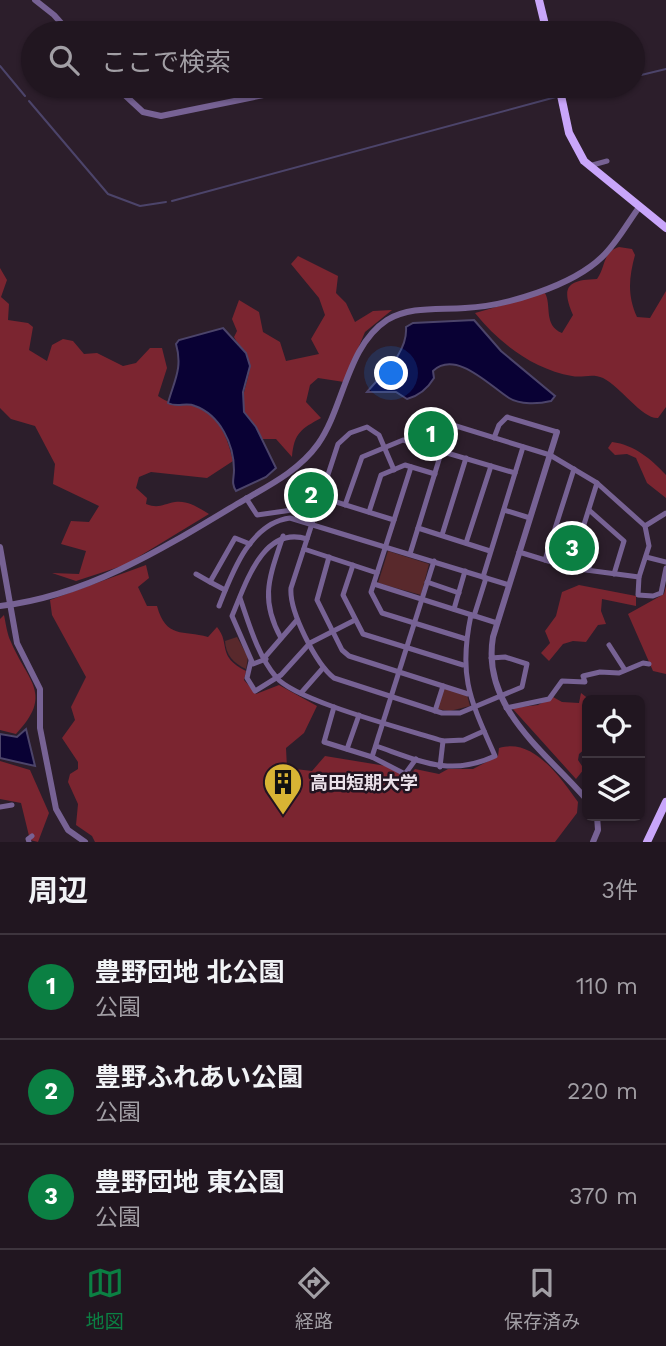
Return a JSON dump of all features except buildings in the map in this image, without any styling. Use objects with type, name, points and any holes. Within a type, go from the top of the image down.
[{"type":"main road","points":[[539,0],[544,21]]},
{"type":"main road","points":[[562,98],[573,144],[589,166],[666,228]]},
{"type":"main road","points":[[647,842],[666,802]]},
{"type":"street","points":[[35,0],[59,21]]},
{"type":"street","points":[[128,98],[143,112],[161,116],[249,98]]},
{"type":"street","points":[[589,166],[607,161]]},
{"type":"street","points":[[0,606],[45,597],[127,567],[288,474],[310,455],[325,433],[366,342],[384,322],[415,310],[475,308],[506,302],[578,274],[603,256],[640,206]]},
{"type":"street","points":[[413,441],[416,427],[427,417],[550,455],[597,483],[645,526],[649,541],[639,577],[638,595],[653,596],[661,593],[666,568]]},
{"type":"street","points":[[494,438],[499,425],[507,417],[557,432],[497,623],[491,658],[499,696],[505,708],[582,794]]},
{"type":"street","points":[[410,554],[450,424]]},
{"type":"street","points":[[394,470],[379,435],[368,427],[349,433],[336,448],[290,597],[298,620],[323,668],[342,682],[435,711],[455,714],[522,687],[527,664],[505,657],[491,658]]},
{"type":"street","points":[[345,505],[359,461],[365,454],[403,440],[515,473]]},
{"type":"street","points":[[376,746],[440,767],[472,766],[495,756],[468,694],[463,665],[472,615],[523,447]]},
{"type":"street","points":[[442,536],[466,458]]},
{"type":"street","points":[[369,512],[381,475],[405,465],[435,474]]},
{"type":"street","points":[[466,543],[491,466]]},
{"type":"street","points":[[411,467],[371,592],[383,613],[466,639]]},
{"type":"street","points":[[545,560],[574,469]]},
{"type":"street","points":[[581,534],[597,483]]},
{"type":"street","points":[[320,497],[394,520]]},
{"type":"street","points":[[246,499],[257,515],[296,509],[300,519]]},
{"type":"street","points":[[504,510],[530,518]]},
{"type":"street","points":[[589,510],[624,541],[614,574]]},
{"type":"street","points":[[645,526],[666,513]]},
{"type":"street","points":[[219,606],[250,544],[261,529],[272,522],[300,519],[509,585]]},
{"type":"street","points":[[556,527],[581,534],[596,548],[588,570]]},
{"type":"street","points":[[418,528],[490,551]]},
{"type":"street","points":[[298,620],[265,658],[253,664],[232,616],[269,544],[283,536],[295,535],[307,539]]},
{"type":"street","points":[[281,638],[270,616],[267,598],[283,536]]},
{"type":"street","points":[[210,582],[235,538],[250,544]]},
{"type":"street","points":[[0,547],[18,646],[40,689],[40,728],[56,810],[63,825],[85,842]]},
{"type":"street","points":[[304,549],[377,573]]},
{"type":"street","points":[[519,552],[588,570],[639,577]]},
{"type":"street","points":[[329,557],[316,596],[349,656],[468,694]]},
{"type":"street","points":[[646,557],[666,562]]},
{"type":"street","points":[[372,757],[434,561]]},
{"type":"street","points":[[353,565],[343,596],[363,634],[463,665]]},
{"type":"street","points":[[454,609],[466,572]]},
{"type":"street","points":[[196,574],[225,590]]},
{"type":"street","points":[[427,582],[458,593]]},
{"type":"street","points":[[374,584],[497,623]]},
{"type":"street","points":[[240,598],[276,679],[334,707],[443,741],[464,740],[484,731]]},
{"type":"street","points":[[251,660],[247,678],[256,691],[276,679],[310,643],[355,620]]},
{"type":"street","points":[[609,645],[625,670]]},
{"type":"street","points":[[505,708],[548,699],[562,681],[585,682],[583,676],[593,673],[619,673],[643,663],[649,664]]},
{"type":"street","points":[[301,692],[323,668]]},
{"type":"street","points":[[435,711],[443,686]]},
{"type":"street","points":[[334,707],[323,741],[372,757],[405,774],[416,759]]},
{"type":"street","points":[[347,749],[359,715]]},
{"type":"street","points":[[440,767],[443,741]]},
{"type":"street","points":[[0,807],[12,805]]},
{"type":"street","points":[[593,842],[598,830],[597,821]]},
{"type":"shaded area","points":[[619,247],[632,249],[635,255],[630,286],[637,317],[650,318],[666,291],[666,407],[658,418],[638,408],[603,378],[558,373],[530,361],[495,335],[475,313],[545,293],[552,325],[562,333],[573,315],[567,298],[569,287],[579,281],[597,279],[607,256]]},
{"type":"shaded area","points":[[298,256],[338,276],[336,293],[346,303],[355,322],[373,311],[392,310],[365,332],[344,382],[318,378],[310,385],[306,402],[321,418],[308,425],[297,437],[292,457],[276,439],[260,439],[245,414],[243,399],[250,366],[234,337],[237,331],[232,319],[239,300],[259,312],[263,332],[280,342],[286,361],[319,354],[311,339],[325,315],[319,298],[291,264]]},
{"type":"shaded area","points":[[0,268],[7,280],[1,297],[9,304],[8,320],[28,323],[33,327],[29,350],[47,361],[52,345],[63,339],[73,341],[84,354],[97,353],[123,366],[136,363],[150,348],[162,348],[167,368],[158,396],[174,403],[194,405],[210,414],[225,436],[233,461],[207,478],[151,472],[139,477],[136,488],[147,498],[146,504],[158,506],[184,502],[209,514],[125,565],[76,581],[52,573],[79,574],[86,551],[61,544],[71,521],[89,522],[99,506],[53,484],[55,464],[35,426],[11,419],[0,408]]},
{"type":"shaded area","points":[[474,320],[501,351],[555,396],[551,401],[530,403],[513,400],[473,372],[452,364],[442,365],[433,371],[434,378],[429,385],[419,394],[407,399],[396,392],[367,392],[399,354],[406,336],[406,327],[413,323]]},
{"type":"shaded area","points":[[223,328],[246,353],[250,366],[243,392],[244,412],[256,427],[276,468],[266,477],[236,491],[231,450],[218,423],[204,410],[195,406],[168,403],[178,367],[176,344],[179,340]]},
{"type":"shaded area","points":[[427,419],[447,427],[439,448],[416,439],[418,429]]},
{"type":"shaded area","points":[[612,442],[628,446],[642,454],[666,475],[666,498],[647,483],[636,458],[627,454],[615,455],[608,448]]},
{"type":"shaded area","points":[[317,474],[315,492],[318,494],[312,514],[308,515],[303,504],[292,504],[291,500],[311,489],[312,475]]},
{"type":"shaded area","points":[[559,530],[580,536],[593,547],[586,568],[548,559]]},
{"type":"shaded area","points":[[388,551],[429,564],[421,595],[378,583]]},
{"type":"shaded area","points":[[146,565],[149,578],[138,587],[147,606],[157,606],[165,624],[176,631],[208,637],[217,627],[227,655],[246,671],[244,680],[256,694],[279,685],[317,706],[304,733],[286,748],[287,768],[312,771],[325,756],[386,766],[408,777],[415,769],[439,774],[448,769],[473,769],[498,756],[499,748],[511,746],[534,754],[554,771],[578,802],[577,813],[555,842],[95,842],[92,836],[76,825],[78,804],[68,782],[70,774],[78,769],[78,762],[62,738],[75,720],[71,707],[86,677],[52,615],[50,600]]},
{"type":"shaded area","points":[[579,585],[636,596],[636,606],[602,599],[601,611],[606,624],[598,625],[586,642],[573,641],[563,644],[549,661],[541,653],[550,643],[545,631],[556,616],[562,592]]},
{"type":"shaded area","points":[[666,586],[666,674],[653,671],[628,614],[664,594]]},
{"type":"shaded area","points":[[4,615],[10,639],[30,678],[36,698],[34,708],[16,734],[0,730],[0,619]]},
{"type":"shaded area","points":[[237,637],[248,657],[246,669],[234,661],[227,650],[225,641]]},
{"type":"shaded area","points":[[444,688],[467,695],[470,706],[450,711],[437,709]]},
{"type":"shaded area","points":[[581,693],[584,695],[582,751],[578,760],[582,772],[576,779],[512,708],[538,705],[553,697],[562,702],[579,703]]},
{"type":"shaded area","points":[[26,729],[35,766],[0,758],[0,734],[17,737]]},
{"type":"shaded area","points":[[0,761],[30,770],[49,813],[38,842],[30,840],[21,803],[0,799]]},
{"type":"waterway","points":[[0,66],[21,91]]},
{"type":"waterway","points":[[645,74],[666,69]]},
{"type":"waterway","points":[[172,201],[552,98]]},
{"type":"waterway","points":[[29,101],[108,194],[140,206],[166,202]]},
{"type":"place","name":"豊野団地 北公園","points":[[431,434]]},
{"type":"place","name":"豊野ふれあい公園","points":[[311,495]]},
{"type":"place","name":"豊野団地 東公園","points":[[572,548]]},
{"type":"place","name":"高田短期大学","points":[[283,816]]}]
